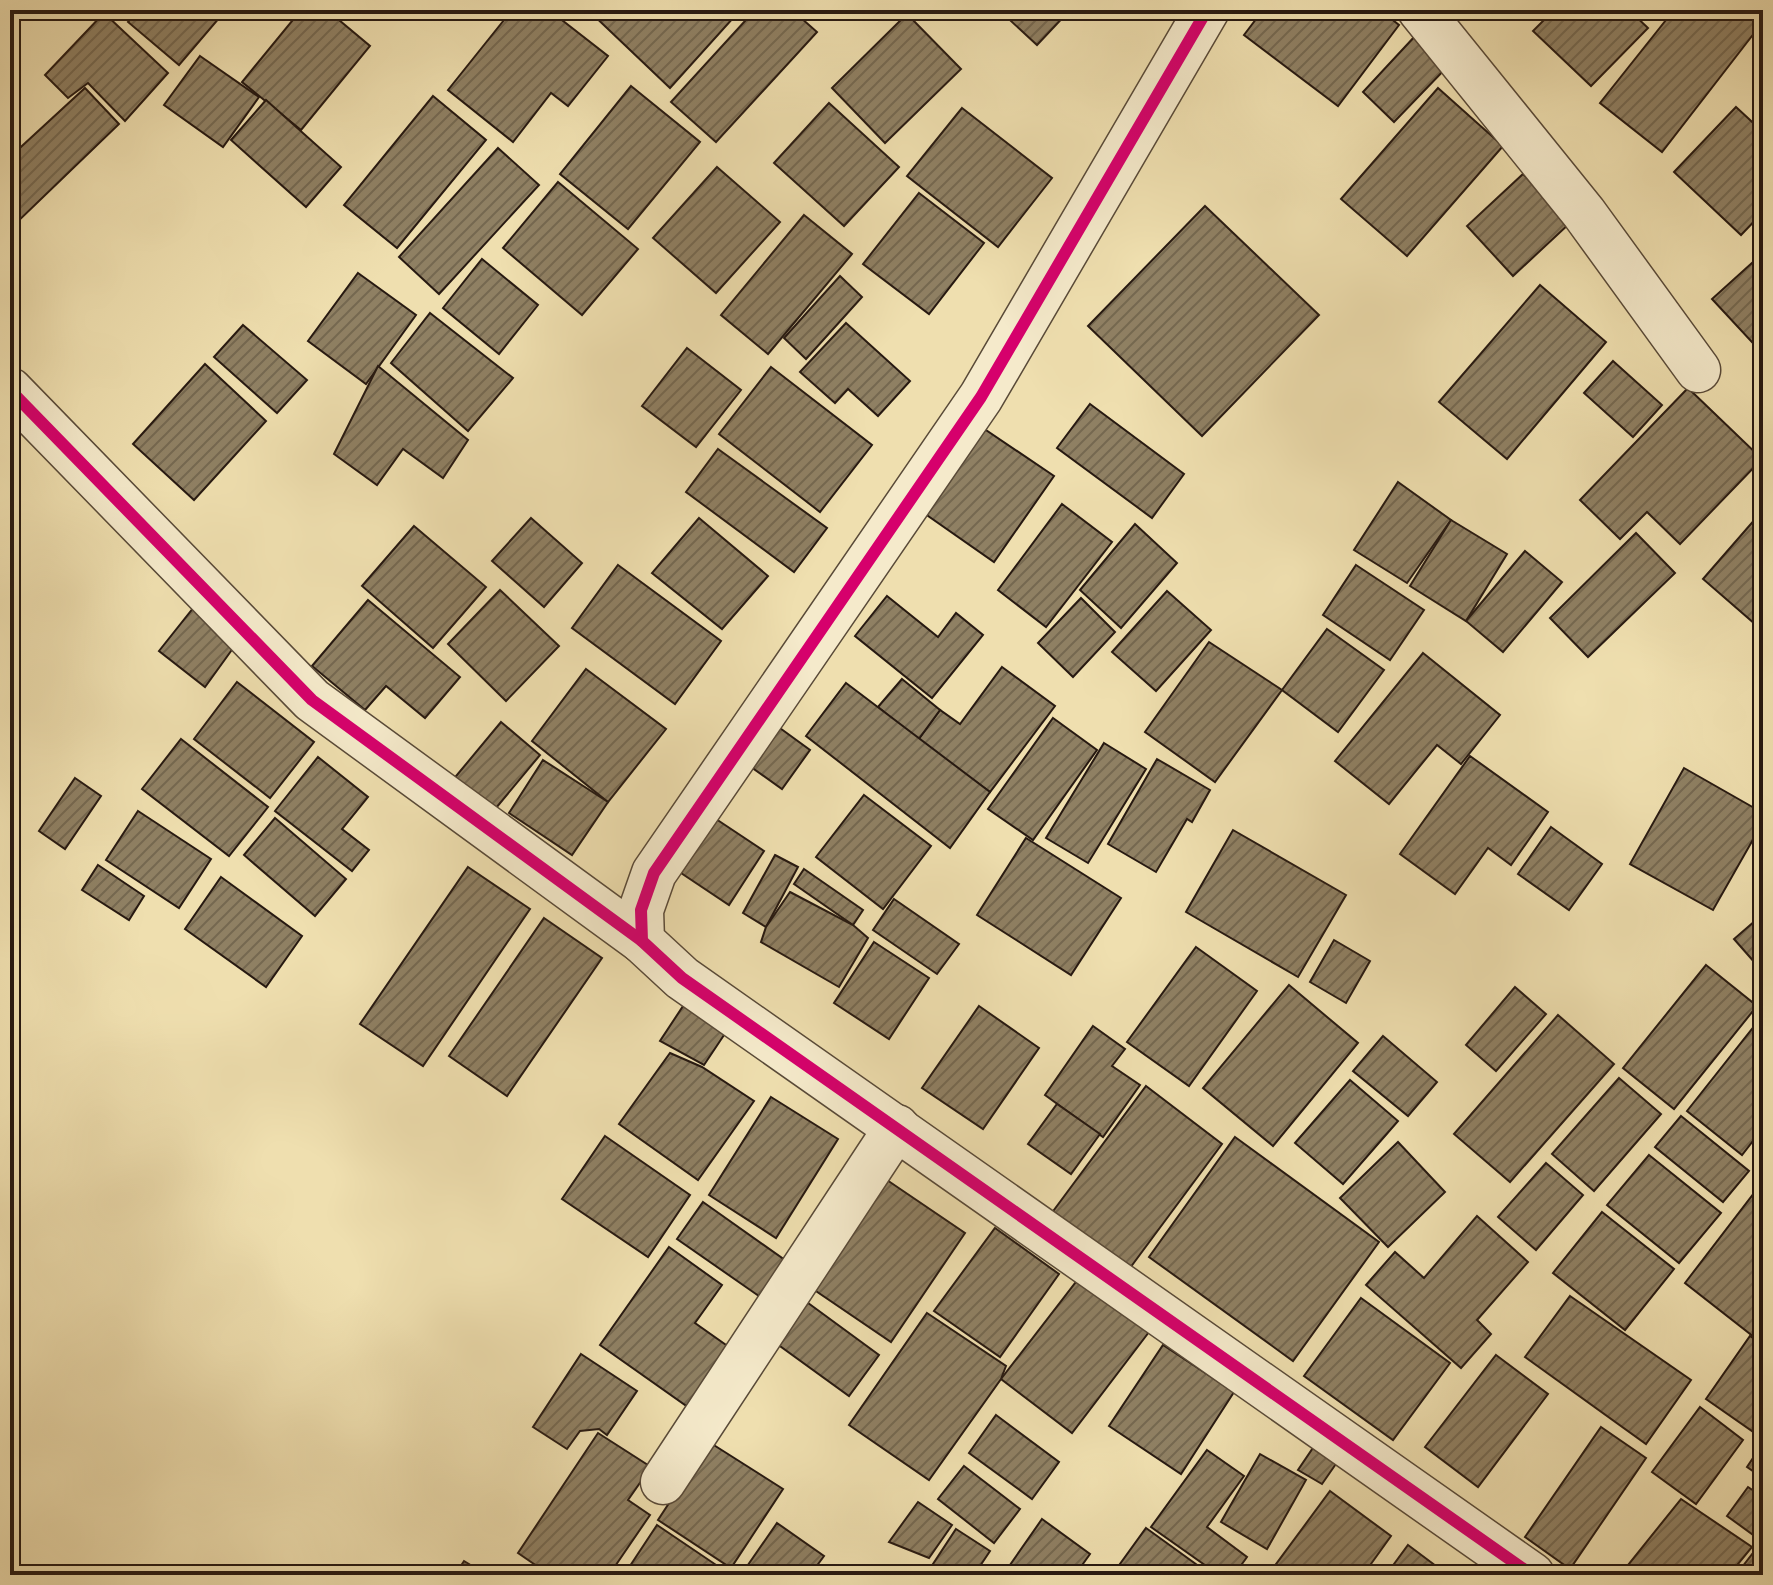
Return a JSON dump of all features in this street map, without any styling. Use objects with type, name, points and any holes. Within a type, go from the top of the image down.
[{"type":"street","points":[[642,941],[641,910],[654,873],[981,397],[1207,10]]},
{"type":"street","points":[[1420,10],[1584,213],[1698,370]]},
{"type":"street","points":[[10,390],[312,700],[642,941],[682,978],[1532,1575]]},
{"type":"street","points":[[663,1482],[897,1127]]},
{"type":"building","points":[[138,10],[226,10],[179,65],[128,22]]},
{"type":"building","points":[[301,10],[327,10],[370,46],[301,130],[242,82]]},
{"type":"building","points":[[512,10],[549,10],[608,56],[568,106],[551,93],[513,142],[448,90]]},
{"type":"building","points":[[588,10],[727,10],[734,17],[670,88]]},
{"type":"building","points":[[755,10],[792,10],[817,32],[716,142],[671,102]]},
{"type":"building","points":[[999,10],[1070,10],[1037,45]]},
{"type":"building","points":[[1263,10],[1380,10],[1399,25],[1338,106],[1244,35]]},
{"type":"building","points":[[1554,10],[1629,10],[1648,28],[1591,86],[1533,31]]},
{"type":"building","points":[[1674,10],[1746,10],[1762,23],[1662,152],[1600,103]]},
{"type":"building","points":[[104,13],[168,73],[125,121],[88,83],[68,98],[45,75]]},
{"type":"building","points":[[907,14],[961,69],[885,143],[832,88]]},
{"type":"building","points":[[1416,35],[1448,66],[1394,122],[1363,92]]},
{"type":"building","points":[[200,56],[259,97],[223,147],[164,105]]},
{"type":"building","points":[[631,86],[700,142],[628,229],[560,174]]},
{"type":"building","points":[[85,88],[119,124],[10,229],[10,157]]},
{"type":"building","points":[[1438,88],[1503,146],[1407,256],[1341,199]]},
{"type":"building","points":[[433,96],[486,140],[397,248],[344,205]]},
{"type":"building","points":[[266,100],[341,167],[306,207],[231,140]]},
{"type":"building","points":[[829,103],[899,167],[844,226],[774,163]]},
{"type":"building","points":[[1736,107],[1763,132],[1763,212],[1741,235],[1674,172]]},
{"type":"building","points":[[962,108],[1052,178],[998,247],[907,176]]},
{"type":"building","points":[[498,148],[539,185],[439,294],[399,257]]},
{"type":"building","points":[[717,167],[780,222],[716,293],[653,238]]},
{"type":"building","points":[[1523,174],[1570,223],[1513,276],[1467,226]]},
{"type":"building","points":[[558,182],[638,249],[582,315],[503,248]]},
{"type":"building","points":[[919,193],[984,243],[929,314],[863,264]]},
{"type":"building","points":[[1205,206],[1319,315],[1202,436],[1088,326]]},
{"type":"building","points":[[804,215],[852,254],[768,354],[721,315]]},
{"type":"building","points":[[1763,253],[1763,354],[1712,299]]},
{"type":"building","points":[[482,259],[538,305],[499,354],[443,308]]},
{"type":"building","points":[[358,273],[416,315],[366,384],[308,341]]},
{"type":"building","points":[[840,276],[862,297],[806,359],[784,338]]},
{"type":"building","points":[[1540,285],[1606,342],[1507,459],[1439,402]]},
{"type":"building","points":[[430,313],[513,378],[468,431],[391,363]]},
{"type":"building","points":[[846,323],[910,381],[878,416],[848,389],[835,403],[800,372]]},
{"type":"building","points":[[243,325],[307,380],[277,413],[214,357]]},
{"type":"building","points":[[687,348],[741,390],[696,447],[642,406]]},
{"type":"building","points":[[1613,361],[1662,405],[1633,437],[1584,393]]},
{"type":"building","points":[[205,364],[266,421],[194,500],[133,444]]},
{"type":"building","points":[[378,366],[468,440],[443,478],[403,449],[377,485],[334,454]]},
{"type":"building","points":[[771,367],[872,445],[820,512],[719,434]]},
{"type":"building","points":[[1688,388],[1762,459],[1680,544],[1647,512],[1620,539],[1580,500]]},
{"type":"building","points":[[1090,404],[1184,474],[1152,518],[1057,448]]},
{"type":"building","points":[[980,426],[1054,476],[994,562],[921,511]]},
{"type":"building","points":[[718,449],[827,528],[794,572],[686,492]]},
{"type":"building","points":[[1398,482],[1451,520],[1407,583],[1354,550]]},
{"type":"building","points":[[1062,504],[1112,542],[1046,627],[998,590]]},
{"type":"building","points":[[1763,510],[1763,615],[1755,624],[1703,579]]},
{"type":"building","points":[[531,518],[582,563],[544,607],[492,561]]},
{"type":"building","points":[[699,518],[768,576],[722,629],[652,573]]},
{"type":"building","points":[[1451,520],[1507,554],[1466,621],[1410,586]]},
{"type":"building","points":[[1135,524],[1177,563],[1121,628],[1080,590]]},
{"type":"building","points":[[414,526],[486,587],[433,648],[362,586]]},
{"type":"building","points":[[1636,533],[1675,573],[1588,657],[1550,618]]},
{"type":"building","points":[[1525,551],[1562,582],[1503,652],[1466,621]]},
{"type":"building","points":[[618,565],[721,641],[675,704],[572,628]]},
{"type":"building","points":[[1356,565],[1424,610],[1390,660],[1323,615]]},
{"type":"building","points":[[500,590],[559,646],[506,701],[448,644]]},
{"type":"building","points":[[1167,591],[1211,630],[1156,691],[1112,652]]},
{"type":"building","points":[[887,596],[938,637],[956,613],[983,635],[932,698],[855,636]]},
{"type":"building","points":[[1081,598],[1115,632],[1073,677],[1038,643]]},
{"type":"building","points":[[368,600],[460,677],[425,718],[386,686],[365,710],[312,666]]},
{"type":"building","points":[[198,602],[239,640],[205,687],[159,651]]},
{"type":"building","points":[[1327,629],[1384,670],[1338,732],[1282,690]]},
{"type":"building","points":[[1209,642],[1282,690],[1215,782],[1145,732]]},
{"type":"building","points":[[1423,653],[1500,715],[1461,764],[1437,745],[1389,804],[1335,761]]},
{"type":"building","points":[[1002,667],[1055,706],[990,792],[918,740],[940,710],[960,724]]},
{"type":"building","points":[[586,669],[666,729],[608,802],[532,741]]},
{"type":"building","points":[[902,679],[940,710],[918,740],[878,707]]},
{"type":"building","points":[[237,682],[314,742],[270,798],[194,739]]},
{"type":"building","points":[[846,683],[990,792],[950,848],[806,736]]},
{"type":"building","points":[[1053,718],[1097,750],[1033,840],[988,809]]},
{"type":"building","points":[[501,722],[540,755],[491,814],[452,781]]},
{"type":"building","points":[[773,723],[810,750],[782,789],[744,762]]},
{"type":"building","points":[[181,739],[268,807],[229,856],[142,789]]},
{"type":"building","points":[[1104,743],[1146,769],[1088,863],[1046,838]]},
{"type":"building","points":[[1470,756],[1548,812],[1511,865],[1488,848],[1455,894],[1400,854]]},
{"type":"building","points":[[318,757],[368,797],[342,829],[369,850],[352,871],[275,811]]},
{"type":"building","points":[[1157,759],[1210,790],[1192,822],[1187,819],[1156,872],[1108,844]]},
{"type":"building","points":[[543,760],[608,802],[572,855],[509,813]]},
{"type":"building","points":[[1684,768],[1763,813],[1763,822],[1713,910],[1630,864]]},
{"type":"building","points":[[75,778],[101,796],[65,849],[39,831]]},
{"type":"building","points":[[864,795],[931,846],[883,909],[816,857]]},
{"type":"building","points":[[138,811],[211,859],[179,908],[106,860]]},
{"type":"building","points":[[275,818],[346,879],[315,916],[244,855]]},
{"type":"building","points":[[716,819],[764,851],[729,905],[681,873]]},
{"type":"building","points":[[1551,827],[1602,864],[1569,910],[1518,874]]},
{"type":"building","points":[[1233,830],[1346,895],[1298,977],[1186,912]]},
{"type":"building","points":[[1026,838],[1121,898],[1071,975],[977,915]]},
{"type":"building","points":[[775,855],[798,867],[766,927],[743,913]]},
{"type":"building","points":[[98,865],[144,896],[129,920],[82,890]]},
{"type":"building","points":[[468,867],[530,909],[423,1066],[360,1024]]},
{"type":"building","points":[[804,869],[863,910],[853,925],[794,884]]},
{"type":"building","points":[[221,877],[302,936],[266,987],[185,929]]},
{"type":"building","points":[[790,892],[853,925],[868,938],[839,987],[761,942],[766,927]]},
{"type":"building","points":[[894,899],[959,944],[937,974],[873,930]]},
{"type":"building","points":[[1763,914],[1763,972],[1734,939]]},
{"type":"building","points":[[544,918],[602,958],[507,1096],[449,1056]]},
{"type":"building","points":[[1334,940],[1370,961],[1346,1003],[1310,982]]},
{"type":"building","points":[[874,942],[929,978],[889,1039],[834,1003]]},
{"type":"building","points":[[1196,947],[1257,991],[1189,1086],[1127,1042]]},
{"type":"building","points":[[1706,965],[1757,1006],[1674,1109],[1623,1068]]},
{"type":"building","points":[[1289,985],[1358,1043],[1273,1146],[1203,1088]]},
{"type":"building","points":[[1515,987],[1546,1014],[1496,1071],[1466,1045]]},
{"type":"building","points":[[689,997],[730,1026],[704,1065],[660,1041]]},
{"type":"building","points":[[979,1006],[1039,1048],[983,1129],[922,1088]]},
{"type":"building","points":[[1558,1015],[1614,1064],[1510,1182],[1454,1134]]},
{"type":"building","points":[[1763,1015],[1763,1128],[1742,1155],[1687,1111]]},
{"type":"building","points":[[1093,1026],[1125,1049],[1112,1066],[1140,1085],[1103,1137],[1045,1095]]},
{"type":"building","points":[[1383,1036],[1437,1082],[1408,1116],[1353,1071]]},
{"type":"building","points":[[670,1053],[702,1067],[754,1101],[698,1180],[619,1124]]},
{"type":"building","points":[[1619,1078],[1661,1114],[1594,1191],[1552,1154]]},
{"type":"building","points":[[1350,1080],[1398,1121],[1343,1184],[1295,1143]]},
{"type":"building","points":[[1146,1086],[1222,1144],[1127,1272],[1051,1214]]},
{"type":"building","points":[[771,1097],[838,1139],[776,1238],[709,1195]]},
{"type":"building","points":[[1057,1104],[1100,1134],[1071,1174],[1028,1144]]},
{"type":"building","points":[[1681,1116],[1749,1171],[1723,1202],[1655,1147]]},
{"type":"building","points":[[605,1136],[690,1195],[648,1257],[562,1199]]},
{"type":"building","points":[[1235,1137],[1379,1242],[1293,1361],[1149,1257]]},
{"type":"building","points":[[1398,1142],[1445,1192],[1388,1247],[1340,1198]]},
{"type":"building","points":[[1649,1155],[1721,1213],[1679,1263],[1607,1205]]},
{"type":"building","points":[[1546,1163],[1583,1195],[1536,1250],[1498,1217]]},
{"type":"building","points":[[884,1178],[965,1233],[891,1342],[810,1287]]},
{"type":"building","points":[[1761,1184],[1763,1325],[1754,1337],[1685,1283]]},
{"type":"building","points":[[703,1202],[792,1265],[766,1301],[677,1239]]},
{"type":"building","points":[[1602,1212],[1674,1269],[1625,1330],[1553,1273]]},
{"type":"building","points":[[1477,1216],[1528,1262],[1477,1320],[1491,1334],[1461,1368],[1366,1285],[1395,1252],[1424,1278]]},
{"type":"building","points":[[995,1228],[1059,1274],[1000,1357],[934,1311]]},
{"type":"building","points":[[669,1247],[722,1285],[695,1323],[736,1352],[695,1412],[600,1345]]},
{"type":"building","points":[[1079,1278],[1149,1332],[1072,1433],[1001,1379]]},
{"type":"building","points":[[1570,1296],[1691,1380],[1646,1444],[1525,1357]]},
{"type":"building","points":[[1361,1298],[1450,1363],[1393,1440],[1304,1376]]},
{"type":"building","points":[[804,1300],[879,1355],[849,1396],[773,1341]]},
{"type":"building","points":[[927,1313],[1006,1366],[1001,1379],[929,1480],[849,1425]]},
{"type":"building","points":[[1750,1336],[1763,1345],[1763,1416],[1752,1431],[1706,1399]]},
{"type":"building","points":[[1163,1345],[1234,1392],[1181,1474],[1109,1426]]},
{"type":"building","points":[[581,1354],[637,1391],[607,1435],[599,1429],[580,1431],[567,1449],[533,1427]]},
{"type":"building","points":[[1496,1355],[1548,1394],[1478,1487],[1425,1447]]},
{"type":"building","points":[[1700,1407],[1743,1440],[1696,1504],[1652,1472]]},
{"type":"building","points":[[996,1415],[1059,1462],[1032,1499],[969,1453]]},
{"type":"building","points":[[1601,1427],[1646,1458],[1570,1569],[1525,1537]]},
{"type":"building","points":[[598,1433],[651,1467],[628,1500],[650,1515],[609,1575],[550,1575],[518,1553]]},
{"type":"building","points":[[709,1442],[783,1489],[731,1568],[658,1520]]},
{"type":"building","points":[[1317,1442],[1340,1458],[1322,1484],[1298,1470]]},
{"type":"building","points":[[1763,1443],[1763,1478],[1747,1467]]},
{"type":"building","points":[[1207,1450],[1244,1476],[1207,1527],[1247,1557],[1234,1575],[1219,1575],[1151,1527]]},
{"type":"building","points":[[1260,1454],[1306,1480],[1267,1549],[1221,1522]]},
{"type":"building","points":[[964,1466],[1020,1509],[994,1543],[938,1499]]},
{"type":"building","points":[[1748,1487],[1763,1497],[1763,1527],[1756,1537],[1727,1516]]},
{"type":"building","points":[[1330,1491],[1391,1536],[1363,1575],[1268,1575]]},
{"type":"building","points":[[1681,1499],[1752,1547],[1729,1575],[1620,1575]]},
{"type":"building","points":[[918,1502],[952,1525],[929,1558],[889,1542]]},
{"type":"building","points":[[1042,1519],[1090,1554],[1075,1575],[1003,1575]]},
{"type":"building","points":[[777,1523],[824,1556],[810,1575],[741,1575]]},
{"type":"building","points":[[657,1525],[728,1573],[727,1575],[624,1575]]},
{"type":"building","points":[[1146,1528],[1211,1575],[1112,1575]]},
{"type":"building","points":[[956,1529],[990,1551],[974,1575],[950,1575],[933,1564]]},
{"type":"building","points":[[1763,1540],[1763,1575],[1736,1575]]},
{"type":"building","points":[[1408,1545],[1448,1575],[1386,1575]]},
{"type":"building","points":[[464,1561],[487,1575],[455,1575]]},
{"type":"cycle path","points":[[1207,10],[981,397],[654,873],[641,910],[642,941],[682,978],[1532,1575]]},
{"type":"cycle path","points":[[10,390],[312,700],[642,941]]}]
